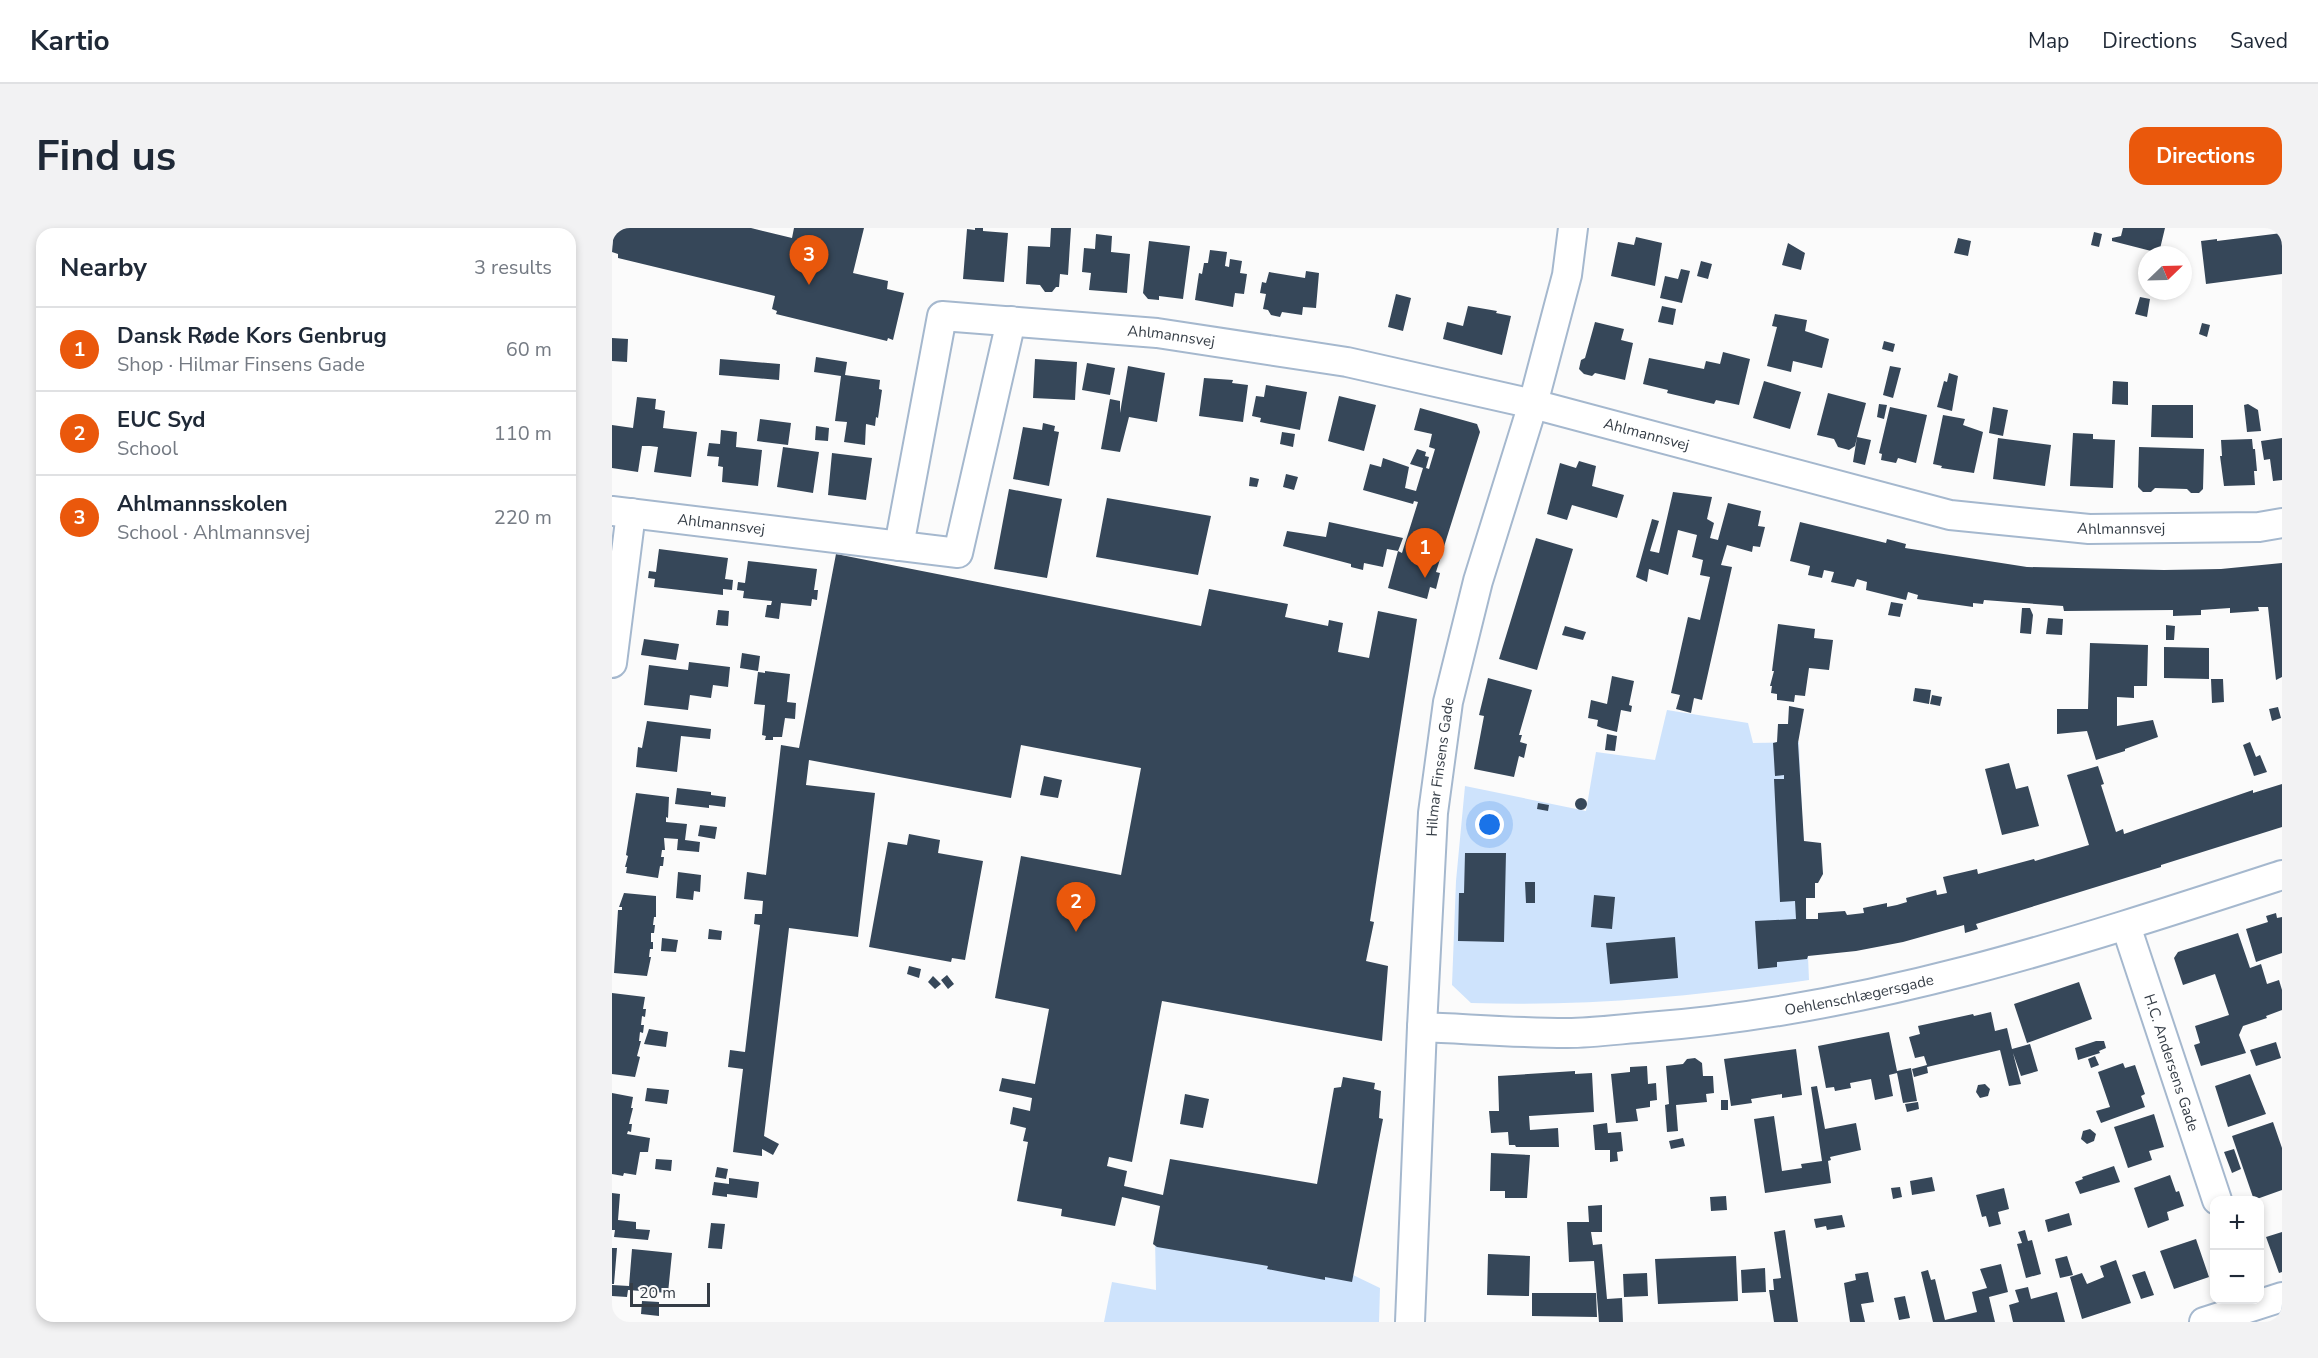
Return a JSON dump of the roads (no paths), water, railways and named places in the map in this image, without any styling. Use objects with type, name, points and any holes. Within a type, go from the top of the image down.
[{"type":"street","name":"Hilmar Finsens Gade","points":[[1410,1322],[1433,813],[1448,702],[1478,580],[1533,404],[1567,275],[1574,228]]},
{"type":"street","name":"Ahlmannsvej","points":[[899,546],[942,316],[1157,333],[1347,362],[1533,404],[1950,515],[2089,529],[2259,527],[2282,523]]},
{"type":"street","name":"Ahlmannsvej","points":[[622,512],[958,553],[1011,321]]},
{"type":"street","points":[[612,663],[622,512]]},
{"type":"street","name":"Oehlenschlægersgade","points":[[1422,1027],[1568,1033],[1694,1023],[1822,1005],[1954,976],[2126,926],[2282,875]]},
{"type":"street","name":"H.C. Andersens Gade","points":[[2126,926],[2216,1196]]},
{"type":"street","points":[[2264,1301],[2282,1297]]},
{"type":"street","points":[[2204,1322],[2249,1304]]},
{"type":"place","name":"Ahlmannsskolen","points":[[809,285]]},
{"type":"place","name":"Dansk Røde Kors Genbrug","points":[[1425,578]]},
{"type":"place","name":"EUC Syd","points":[[1076,932]]}]
